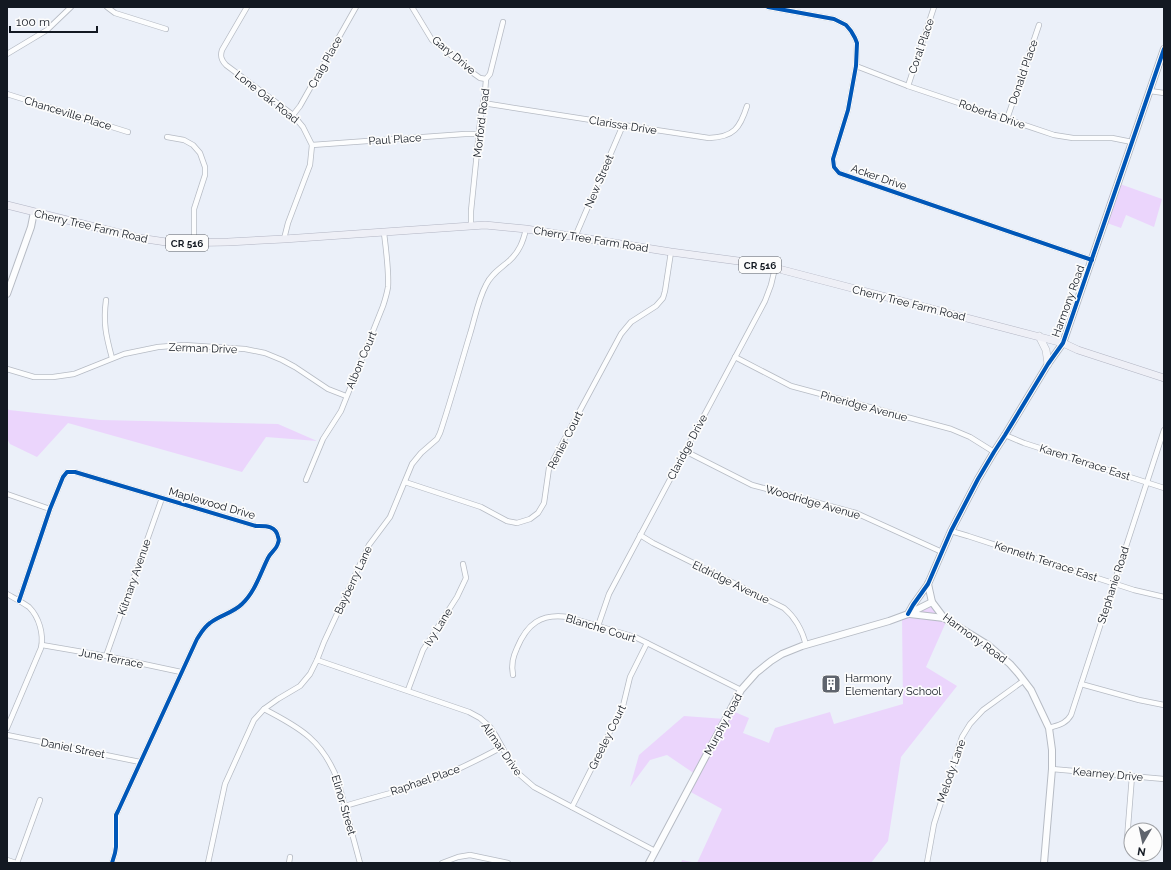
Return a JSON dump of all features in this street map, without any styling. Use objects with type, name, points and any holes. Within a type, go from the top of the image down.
[{"type":"main road","name":"Cherry Tree Farm Road","points":[[7,205],[139,238],[173,243],[284,239],[471,226],[526,229],[671,252],[746,262],[775,268],[1039,336],[1164,378]]},
{"type":"main road","points":[[1039,336],[1046,350],[1048,364]]},
{"type":"street","points":[[7,54],[47,30],[71,7]]},
{"type":"street","points":[[107,7],[115,13],[166,29]]},
{"type":"street","name":"Lone Oak Road","points":[[246,7],[222,50],[221,59],[226,65],[293,116],[303,127],[312,145]]},
{"type":"street","name":"Craig Place","points":[[293,116],[356,7]]},
{"type":"street","name":"Gary Drive","points":[[412,7],[432,40],[473,73],[480,78],[486,79]]},
{"type":"street","name":"Acker Drive","points":[[768,7],[782,8],[834,19],[846,25],[853,33],[857,43],[856,66],[848,110],[833,159],[834,167],[840,174],[1092,260]]},
{"type":"street","name":"Coral Place","points":[[908,86],[934,7]]},
{"type":"street","name":"Morford Road","points":[[471,226],[478,134],[486,79],[490,74],[503,22]]},
{"type":"street","name":"Donald Place","points":[[1007,119],[1039,25]]},
{"type":"street","name":"Harmony Road","points":[[1044,863],[1052,769],[1052,743],[1049,728],[1038,703],[1010,664],[988,644],[944,618],[932,602],[928,584],[951,531],[978,479],[1048,364],[1063,343],[1164,49]]},
{"type":"street","name":"Roberta Drive","points":[[856,66],[908,86],[1061,137],[1112,138],[1132,142]]},
{"type":"street","points":[[1150,90],[1164,93]]},
{"type":"street","name":"Chanceville Place","points":[[7,94],[128,132]]},
{"type":"street","name":"Clarissa Drive","points":[[483,103],[709,138],[717,138],[729,134],[738,127],[743,121],[747,106]]},
{"type":"street","name":"New Street","points":[[575,237],[624,125]]},
{"type":"street","name":"Paul Place","points":[[312,145],[478,134]]},
{"type":"street","points":[[167,137],[184,140],[193,145],[200,152],[204,160],[205,174],[194,209],[194,243]]},
{"type":"street","points":[[284,239],[288,223],[310,165],[312,145]]},
{"type":"street","points":[[7,294],[31,227],[34,212]]},
{"type":"street","name":"Bayberry Lane","points":[[208,863],[225,784],[254,720],[264,709],[300,686],[310,674],[369,545],[390,518],[410,468],[418,456],[437,439],[440,433],[486,284],[492,275],[519,250],[524,239],[526,229]]},
{"type":"street","name":"Albon Court","points":[[306,480],[325,435],[339,415],[380,314],[386,295],[388,284],[384,233]]},
{"type":"street","name":"Renier Court","points":[[405,482],[481,508],[507,521],[517,523],[524,522],[535,516],[544,503],[549,468],[621,334],[631,322],[656,306],[663,298],[671,252]]},
{"type":"street","name":"Claridge Drive","points":[[598,626],[609,594],[765,301],[775,268]]},
{"type":"street","points":[[106,300],[104,323],[105,335],[112,358]]},
{"type":"street","name":"Zerman Drive","points":[[7,369],[34,377],[53,377],[74,374],[112,358],[145,349],[174,345],[196,345],[245,349],[265,354],[282,360],[316,382],[346,396]]},
{"type":"street","name":"Pineridge Avenue","points":[[735,357],[791,386],[951,429],[970,437],[994,452]]},
{"type":"street","name":"Stephanie Road","points":[[1049,728],[1064,723],[1071,715],[1164,430]]},
{"type":"street","name":"Karen Terrace East","points":[[1005,435],[1024,443],[1164,488]]},
{"type":"street","name":"Woodridge Avenue","points":[[685,451],[752,485],[856,513],[942,552]]},
{"type":"street","name":"Maplewood Drive","points":[[19,601],[50,509],[62,477],[65,473],[75,472],[256,526],[269,526],[277,533],[278,545],[268,557],[255,587],[249,596],[237,608],[214,620],[205,627],[197,639],[116,815],[116,847],[112,863]]},
{"type":"street","points":[[7,494],[50,509]]},
{"type":"street","name":"Kitmary Avenue","points":[[106,656],[162,498]]},
{"type":"street","name":"Kenneth Terrace East","points":[[951,531],[1134,590],[1164,597]]},
{"type":"street","name":"Eldridge Avenue","points":[[640,535],[784,608],[796,620],[806,645]]},
{"type":"street","name":"Ivy Lane","points":[[408,690],[423,650],[466,578],[463,564]]},
{"type":"street","points":[[928,584],[908,614],[944,618]]},
{"type":"street","points":[[7,594],[29,608],[35,615],[41,630],[42,645],[7,728]]},
{"type":"street","name":"Murphy Road","points":[[649,863],[741,690],[756,672],[782,654],[806,645],[889,621],[908,614],[932,602]]},
{"type":"street","name":"Blanche Court","points":[[513,675],[512,663],[514,656],[521,639],[528,629],[535,622],[548,617],[559,616],[568,617],[635,637],[741,690]]},
{"type":"street","name":"Greeley Court","points":[[572,807],[623,706],[630,677],[647,643]]},
{"type":"street","name":"June Terrace","points":[[42,645],[106,656],[181,672]]},
{"type":"street","name":"Alimar Drive","points":[[317,660],[408,690],[469,712],[480,718],[490,727],[513,767],[526,782],[541,792],[656,851]]},
{"type":"street","name":"Melody Lane","points":[[927,863],[934,824],[966,730],[983,710],[1023,681]]},
{"type":"street","points":[[1081,684],[1139,700],[1164,705]]},
{"type":"street","name":"Elinor Street","points":[[264,709],[300,729],[319,746],[333,768],[338,781],[360,863]]},
{"type":"street","name":"Daniel Street","points":[[7,735],[140,762]]},
{"type":"street","name":"Raphael Place","points":[[345,806],[423,784],[467,766],[502,747]]},
{"type":"street","name":"Kearney Drive","points":[[1052,769],[1164,779]]},
{"type":"street","points":[[1128,822],[1132,776]]},
{"type":"street","points":[[7,860],[16,863],[40,800]]},
{"type":"street","points":[[442,863],[458,857],[470,855],[508,863]]},
{"type":"street","points":[[289,863],[290,857]]},
{"type":"shaded area","points":[[1120,184],[1162,199],[1154,227],[1126,215],[1121,228],[1107,223],[1111,210],[1105,209],[1111,191],[1118,192]]},
{"type":"shaded area","points":[[7,408],[9,410],[100,420],[278,424],[317,441],[266,437],[242,472],[68,423],[37,457],[10,444],[7,439]]},
{"type":"shaded area","points":[[931,602],[946,622],[926,667],[957,686],[901,757],[888,841],[871,863],[697,863],[722,809],[687,790],[695,774],[667,755],[650,760],[630,787],[639,755],[684,716],[725,719],[730,710],[749,718],[743,733],[769,743],[775,728],[830,712],[834,724],[903,704],[902,616]]},
{"type":"shaded area","points":[[682,860],[697,863],[681,863]]},
{"type":"cycle path","points":[[768,7],[834,19],[846,25],[855,38],[857,43],[856,66],[848,110],[833,159],[834,167],[839,173],[1092,260]]},
{"type":"cycle path","points":[[908,614],[928,584],[951,531],[978,479],[1048,364],[1063,343],[1164,49]]},
{"type":"cycle path","points":[[19,601],[50,509],[63,477],[67,472],[75,472],[256,526],[270,527],[277,533],[279,540],[277,545],[269,556],[254,588],[247,599],[235,610],[214,620],[203,630],[197,639],[116,815],[116,847],[112,863]]},
{"type":"place","name":"Harmony Elementary School","points":[[831,684]]}]
